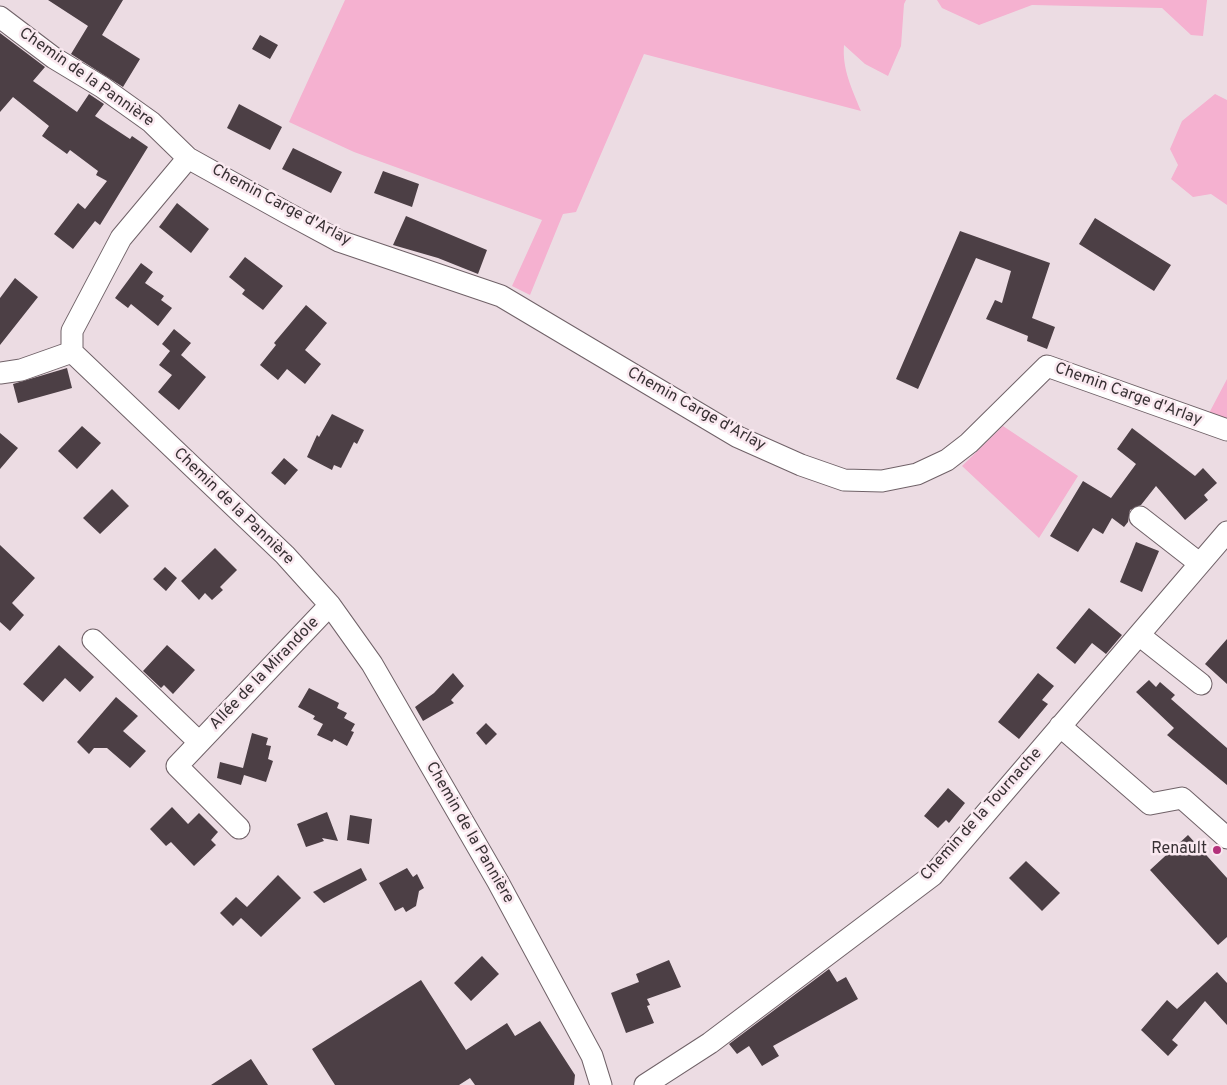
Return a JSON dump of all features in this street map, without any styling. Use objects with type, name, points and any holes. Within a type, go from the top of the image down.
[{"type":"street","name":"Chemin de la Pannière","points":[[0,17],[54,58],[102,87],[151,122],[188,158]]},
{"type":"street","points":[[0,373],[21,370],[72,352],[72,331],[121,238],[188,158]]},
{"type":"street","name":"Chemin Carge d'Arlay","points":[[188,158],[339,241],[501,296],[738,437],[801,465],[844,480],[882,482],[917,474],[947,460],[969,443],[1047,366],[1227,430]]},
{"type":"street","name":"Chemin de la Pannière","points":[[72,352],[285,555],[330,605],[372,664],[498,882],[592,1056],[601,1085]]},
{"type":"street","points":[[1140,517],[1199,563]]},
{"type":"street","name":"Chemin de la Tournache","points":[[646,1085],[710,1043],[933,875],[1227,532]]},
{"type":"street","name":"Allée de la Mirandole","points":[[239,828],[177,766],[330,605]]},
{"type":"street","points":[[1139,635],[1201,684]]},
{"type":"street","name":"Allée de la Mirandole","points":[[94,640],[199,742]]},
{"type":"street","points":[[1060,726],[1150,804],[1182,798],[1227,838]]},
{"type":"shaded area","points":[[345,0],[906,0],[904,4],[901,46],[888,76],[865,64],[844,45],[846,71],[861,111],[644,54],[576,212],[563,214],[530,295],[512,286],[542,220],[354,152],[289,122]]},
{"type":"shaded area","points":[[937,0],[1207,0],[1203,36],[1191,35],[1162,8],[1032,5],[979,25],[942,8]]},
{"type":"shaded area","points":[[1215,94],[1227,100],[1227,205],[1211,194],[1193,197],[1171,179],[1178,165],[1170,149],[1182,121]]},
{"type":"shaded area","points":[[1227,379],[1227,422],[1207,417]]},
{"type":"shaded area","points":[[1003,426],[1078,476],[1039,538],[962,466]]},
{"type":"building","points":[[48,0],[123,0],[102,35],[140,59],[123,87],[71,54],[88,26]]},
{"type":"building","points":[[0,33],[45,67],[33,81],[77,112],[89,94],[104,104],[95,116],[130,139],[132,136],[148,147],[100,225],[95,221],[73,249],[54,234],[78,203],[85,209],[107,181],[96,175],[98,171],[70,150],[67,154],[42,136],[49,126],[13,97],[0,112]]},
{"type":"building","points":[[260,35],[278,45],[270,59],[252,49]]},
{"type":"building","points":[[239,104],[282,127],[270,150],[227,128]]},
{"type":"building","points":[[293,148],[342,172],[331,193],[282,169]]},
{"type":"building","points":[[383,171],[419,184],[412,207],[374,193]]},
{"type":"building","points":[[177,203],[209,229],[191,253],[159,227]]},
{"type":"building","points":[[406,216],[487,250],[478,274],[438,258],[393,245]]},
{"type":"building","points":[[1095,218],[1171,265],[1154,291],[1079,244]]},
{"type":"building","points":[[960,231],[1050,263],[1032,318],[1055,327],[1047,349],[1027,341],[1028,336],[986,319],[995,300],[1002,303],[1011,271],[976,258],[918,389],[896,379]]},
{"type":"building","points":[[245,257],[283,286],[263,310],[242,294],[245,290],[229,277]]},
{"type":"building","points":[[141,263],[153,272],[145,283],[164,296],[161,300],[172,308],[158,326],[131,304],[128,308],[115,298]]},
{"type":"building","points":[[15,278],[38,297],[0,345],[0,298]]},
{"type":"building","points":[[306,305],[327,323],[305,350],[321,364],[305,384],[287,369],[278,380],[260,365],[276,345],[274,343]]},
{"type":"building","points":[[174,329],[191,343],[181,355],[206,377],[179,410],[158,392],[172,375],[159,365],[170,351],[162,344]]},
{"type":"building","points":[[67,368],[72,388],[18,403],[13,384]]},
{"type":"building","points":[[332,414],[364,430],[357,444],[354,442],[341,468],[334,465],[332,470],[307,457],[317,435],[319,437]]},
{"type":"building","points":[[82,426],[101,443],[77,469],[58,451]]},
{"type":"building","points":[[1132,428],[1195,476],[1203,468],[1217,483],[1204,495],[1208,500],[1185,520],[1156,486],[1141,505],[1130,510],[1128,522],[1124,527],[1112,518],[1103,534],[1093,528],[1078,552],[1050,536],[1083,481],[1111,498],[1136,464],[1117,449]]},
{"type":"building","points":[[0,433],[18,448],[0,469]]},
{"type":"building","points":[[284,458],[298,470],[285,485],[271,473]]},
{"type":"building","points":[[112,489],[129,506],[100,534],[83,518]]},
{"type":"building","points":[[1136,542],[1159,551],[1142,592],[1120,582]]},
{"type":"building","points":[[0,545],[35,578],[12,603],[24,615],[10,631],[0,622]]},
{"type":"building","points":[[215,548],[237,570],[220,587],[223,590],[212,600],[205,593],[199,600],[181,581]]},
{"type":"building","points":[[165,567],[177,578],[166,591],[153,579]]},
{"type":"building","points":[[1089,608],[1122,635],[1106,654],[1092,643],[1075,664],[1056,648]]},
{"type":"building","points":[[1227,639],[1227,684],[1205,664]]},
{"type":"building","points":[[59,645],[94,677],[80,692],[65,678],[43,702],[23,684]]},
{"type":"building","points":[[167,645],[195,670],[173,694],[164,685],[161,688],[143,671]]},
{"type":"building","points":[[453,673],[464,686],[451,700],[454,703],[423,721],[415,707],[434,693]]},
{"type":"building","points":[[1038,673],[1054,686],[1042,700],[1048,704],[1019,739],[998,722]]},
{"type":"building","points":[[1149,680],[1156,687],[1160,682],[1175,695],[1171,699],[1227,748],[1227,785],[1167,735],[1174,728],[1136,692]]},
{"type":"building","points":[[309,688],[339,703],[337,708],[347,713],[344,718],[355,724],[351,731],[354,732],[347,746],[334,739],[332,742],[317,735],[323,724],[313,719],[315,716],[298,707]]},
{"type":"building","points":[[116,697],[138,716],[123,731],[146,751],[130,768],[107,748],[94,748],[89,754],[77,742]]},
{"type":"building","points":[[486,723],[497,734],[486,745],[476,733]]},
{"type":"building","points":[[252,733],[268,738],[266,745],[271,746],[268,759],[273,761],[266,782],[244,775],[241,785],[217,778],[220,762],[243,768]]},
{"type":"building","points":[[948,788],[965,803],[949,823],[946,820],[938,828],[924,816]]},
{"type":"building","points":[[172,807],[188,824],[199,813],[218,832],[211,840],[216,845],[194,866],[171,842],[166,846],[150,829]]},
{"type":"building","points":[[327,812],[338,841],[322,838],[324,841],[306,847],[297,824]]},
{"type":"building","points":[[350,815],[372,819],[369,844],[347,840]]},
{"type":"building","points":[[1188,835],[1227,878],[1227,937],[1218,945],[1150,870]]},
{"type":"building","points":[[1026,861],[1060,893],[1042,911],[1009,878]]},
{"type":"building","points":[[361,868],[367,880],[324,903],[313,892]]},
{"type":"building","points":[[407,868],[413,877],[417,874],[424,888],[419,891],[416,906],[406,912],[403,907],[395,911],[379,883]]},
{"type":"building","points":[[278,875],[301,898],[261,937],[241,918],[233,926],[220,913],[236,897],[247,907]]},
{"type":"building","points":[[482,956],[499,974],[471,1001],[454,983]]},
{"type":"building","points":[[669,960],[681,987],[647,999],[650,1005],[647,1006],[654,1023],[626,1033],[611,993],[639,982],[636,974]]},
{"type":"building","points":[[829,969],[837,982],[846,977],[858,999],[773,1046],[779,1056],[762,1066],[749,1046],[737,1054],[729,1044]]},
{"type":"building","points":[[1217,972],[1227,983],[1227,1025],[1205,1001],[1172,1040],[1178,1045],[1168,1056],[1141,1030],[1167,1000],[1177,1009]]},
{"type":"building","points":[[421,980],[466,1050],[507,1023],[515,1036],[540,1021],[575,1075],[574,1085],[475,1085],[470,1078],[459,1085],[335,1085],[312,1049]]},
{"type":"building","points":[[251,1059],[268,1085],[211,1085]]},
{"type":"place","name":"Renault","points":[[1217,850]]}]
